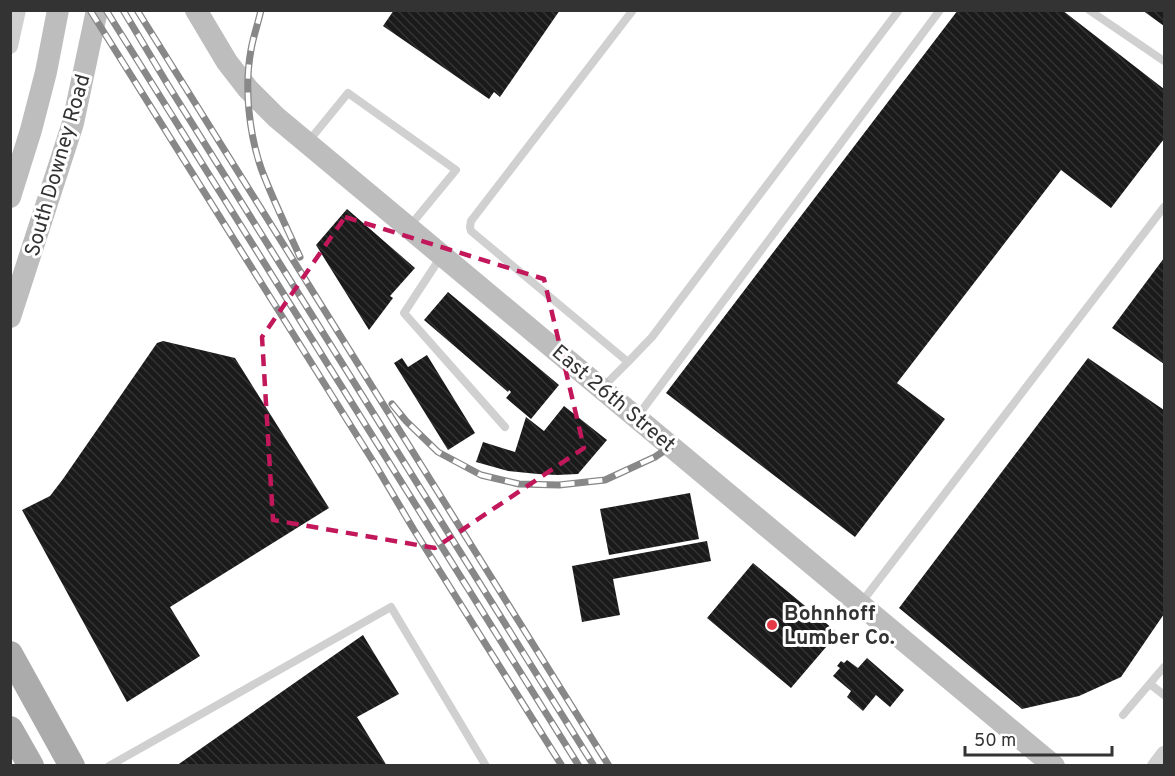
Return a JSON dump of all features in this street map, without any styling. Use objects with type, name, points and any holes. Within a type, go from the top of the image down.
[{"type":"main road","points":[[10,654],[72,765]]},
{"type":"main road","points":[[11,730],[31,765]]},
{"type":"street","points":[[10,46],[18,10]]},
{"type":"street","name":"South Downey Road","points":[[10,197],[46,72],[58,10]]},
{"type":"street","name":"South Downey Road","points":[[10,317],[74,123],[97,10]]},
{"type":"street","name":"East 26th Street","points":[[196,10],[227,62],[248,89],[276,117],[1054,765]]},
{"type":"street","points":[[1155,765],[1164,754]]},
{"type":"lane","points":[[628,362],[471,231],[470,227],[471,222],[633,10]]},
{"type":"lane","points":[[602,388],[652,337],[899,10]]},
{"type":"lane","points":[[637,417],[940,10]]},
{"type":"lane","points":[[1089,10],[1164,61]]},
{"type":"lane","points":[[307,142],[348,93],[456,170],[409,227]]},
{"type":"lane","points":[[861,604],[1164,207]]},
{"type":"lane","points":[[442,255],[404,313],[505,427]]},
{"type":"lane","points":[[109,765],[390,607],[486,765]]},
{"type":"lane","points":[[1123,715],[1164,667]]},
{"type":"lane","points":[[1150,684],[1164,695]]},
{"type":"highlighted area","points":[[345,217],[544,279],[584,448],[435,548],[273,520],[262,337]]},
{"type":"building","points":[[394,10],[560,10],[500,97],[494,92],[489,99],[383,26]]},
{"type":"building","points":[[958,10],[1062,10],[1164,89],[1164,139],[1111,208],[1061,170],[897,383],[945,419],[855,537],[666,393]]},
{"type":"building","points":[[1142,10],[1164,10],[1164,26]]},
{"type":"building","points":[[347,209],[415,268],[390,296],[393,298],[369,330],[316,245]]},
{"type":"building","points":[[1164,258],[1164,364],[1112,328]]},
{"type":"building","points":[[448,292],[559,385],[531,419],[506,398],[511,392],[509,390],[508,392],[424,320]]},
{"type":"building","points":[[163,341],[235,358],[329,508],[170,607],[200,656],[127,702],[22,510],[50,496],[157,343]]},
{"type":"building","points":[[427,355],[475,433],[448,450],[394,363],[402,358],[408,367]]},
{"type":"building","points":[[1088,358],[1164,410],[1164,614],[1121,677],[1079,696],[1022,709],[899,608]]},
{"type":"building","points":[[564,406],[607,440],[578,474],[557,475],[508,471],[476,462],[483,442],[515,452],[526,417],[544,431]]},
{"type":"building","points":[[690,493],[699,539],[609,555],[600,509]]},
{"type":"building","points":[[707,541],[711,561],[613,579],[620,615],[582,622],[572,566]]},
{"type":"building","name":"Bohnhoff Lumber Co.","points":[[753,563],[838,633],[791,688],[707,618]]},
{"type":"building","points":[[363,635],[399,694],[357,717],[387,766],[176,766]]},
{"type":"building","points":[[867,658],[904,690],[890,707],[876,695],[863,711],[847,697],[851,691],[833,676],[840,668],[837,666],[841,661],[844,663],[847,660],[858,668]]},
{"type":"railway","points":[[90,10],[562,766]]},
{"type":"railway","points":[[106,10],[579,766]]},
{"type":"railway","points":[[123,10],[594,766]]},
{"type":"railway","points":[[137,10],[609,766]]},
{"type":"railway","points":[[261,10],[252,45],[248,79],[253,140],[261,168],[300,257]]},
{"type":"railway","points":[[392,404],[438,452],[481,475],[519,484],[559,485],[605,480],[655,457],[671,446]]},
{"type":"place","name":"Bohnhoff Lumber Co.","points":[[772,625]]}]
